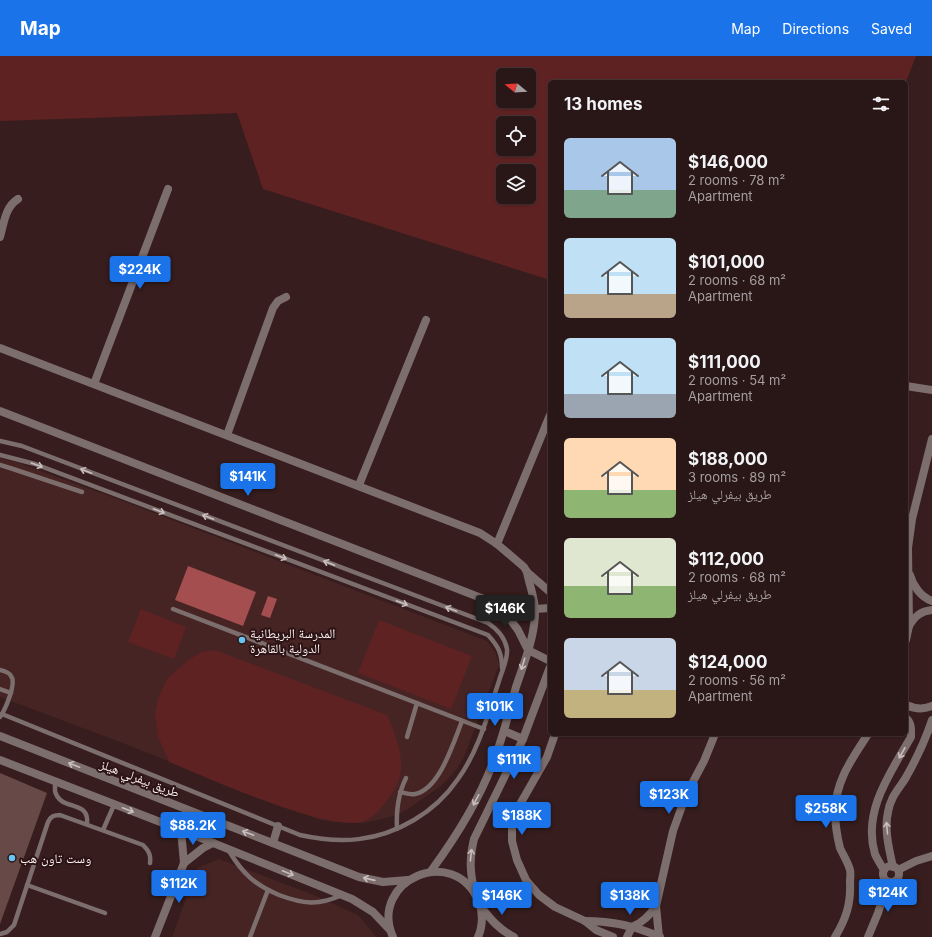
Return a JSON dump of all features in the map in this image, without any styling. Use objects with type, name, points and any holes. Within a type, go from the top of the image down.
[{"type":"street","points":[[94,384],[168,189]]},
{"type":"street","points":[[0,237],[7,210],[18,199]]},
{"type":"street","points":[[227,435],[273,308],[278,302],[286,297]]},
{"type":"street","points":[[359,486],[426,320]]},
{"type":"street","points":[[0,348],[480,533],[497,544],[548,590]]},
{"type":"street","points":[[908,386],[932,390]]},
{"type":"street","points":[[0,411],[489,601],[535,609],[548,608]]},
{"type":"street","points":[[497,544],[548,420]]},
{"type":"street","points":[[908,631],[908,548],[912,519],[932,439]]},
{"type":"street","points":[[909,569],[912,581],[919,591],[932,601]]},
{"type":"street","points":[[431,871],[450,846],[478,796],[494,761],[504,731],[534,625],[535,609],[527,572]]},
{"type":"street","points":[[489,601],[506,614],[518,630],[528,650],[548,660]]},
{"type":"street","points":[[909,626],[914,618],[921,612],[932,610]]},
{"type":"street","points":[[475,894],[470,873],[470,856],[474,839],[523,739],[548,672]]},
{"type":"street","points":[[908,707],[917,709],[932,706]]},
{"type":"street","points":[[908,719],[912,728],[911,737],[879,794],[872,823],[872,839],[875,854],[884,870],[883,877],[888,882],[895,882],[899,876],[889,850],[886,823],[888,811],[891,800],[904,781],[917,756],[932,720]]},
{"type":"street","points":[[504,731],[523,739]]},
{"type":"street","name":"طريق بيفرلي هيلز","points":[[0,736],[272,843],[371,880],[383,882],[408,880]]},
{"type":"street","points":[[554,736],[547,757],[515,813],[512,827],[512,841],[517,860],[526,880],[539,895],[554,907],[585,921],[596,930],[613,937]]},
{"type":"street","points":[[660,937],[657,926],[656,906],[673,831],[686,795],[704,761],[714,736]]},
{"type":"street","points":[[835,937],[844,922],[851,897],[850,871],[840,847],[836,829],[835,811],[842,776],[850,760],[867,736]]},
{"type":"street","points":[[0,760],[181,830],[352,899],[368,908],[382,921],[391,934]]},
{"type":"street","points":[[272,843],[278,826]]},
{"type":"street","points":[[154,937],[184,863],[181,830]]},
{"type":"street","points":[[184,863],[213,843]]},
{"type":"street","points":[[884,870],[886,867],[895,868],[932,856]]},
{"type":"street","points":[[391,934],[388,916],[391,902],[398,890],[408,880],[419,874],[431,871],[444,872],[456,876],[467,883],[492,922],[506,933],[514,937]]},
{"type":"street","points":[[868,937],[888,882]]},
{"type":"street","points":[[627,937],[632,927],[642,922],[650,915],[656,906]]},
{"type":"street","points":[[478,937],[482,921],[481,907]]},
{"type":"street","points":[[585,921],[601,921],[632,927],[660,937]]},
{"type":"lane","points":[[0,441],[22,446],[488,623],[500,633],[505,641],[507,656],[484,729],[469,761],[446,795],[415,820],[397,829],[378,836],[359,840],[339,841],[300,835],[1,716],[11,693],[13,680],[11,675],[0,670]]},
{"type":"lane","points":[[0,454],[35,464],[488,635],[497,647],[502,658],[502,670]]},
{"type":"lane","points":[[0,465],[82,492]]},
{"type":"lane","points":[[173,609],[484,729]]},
{"type":"lane","points":[[488,635],[494,627]]},
{"type":"lane","points":[[497,647],[505,641]]},
{"type":"lane","points":[[0,689],[11,693]]},
{"type":"lane","points":[[407,737],[417,703]]},
{"type":"lane","points":[[400,792],[413,794],[419,793],[435,779],[443,768],[450,754],[462,721]]},
{"type":"lane","points":[[397,829],[397,814],[400,792],[406,778]]},
{"type":"lane","points":[[55,782],[55,791],[61,801],[84,810],[88,817],[87,824]]},
{"type":"lane","points":[[103,830],[114,805]]},
{"type":"lane","points":[[0,934],[7,932],[14,925],[50,818],[55,815],[60,815],[87,824],[143,845],[148,850],[151,857],[150,863]]},
{"type":"lane","points":[[228,849],[237,864],[248,876],[260,886],[268,890],[291,899],[307,903],[324,902],[342,895]]},
{"type":"lane","points":[[27,885],[105,914]]},
{"type":"lane","points":[[250,937],[268,890]]},
{"type":"shaded area","points":[[0,56],[916,56],[907,80],[548,80],[548,279],[263,189],[237,113],[0,121]]},
{"type":"shaded area","name":"المدرسة البريطانية الدولية بالقاهرة","points":[[0,458],[16,462],[123,501],[487,641],[496,653],[499,665],[464,757],[456,770],[438,788],[397,815],[361,823],[321,820],[281,806],[120,742],[0,697]]},
{"type":"shaded area","points":[[188,566],[256,592],[243,626],[175,600]]},
{"type":"shaded area","points":[[268,596],[277,599],[270,618],[261,615]]},
{"type":"shaded area","points":[[141,609],[186,627],[174,659],[128,642]]},
{"type":"shaded area","points":[[379,620],[472,656],[451,709],[358,673]]},
{"type":"shaded area","points":[[215,650],[387,715],[399,748],[401,769],[399,779],[394,790],[378,812],[365,821],[348,823],[325,819],[268,802],[169,762],[158,736],[155,713],[158,699],[167,679],[187,661],[201,652]]},
{"type":"shaded area","points":[[219,859],[314,895],[358,915],[376,937],[172,937],[197,868]]},
{"type":"building","name":"وست تاون هب","points":[[0,773],[47,793],[0,924]]},
{"type":"place","name":"المدرسة البريطانية الدولية بالقاهرة","points":[[242,640]]},
{"type":"place","name":"وست تاون هب","points":[[12,858]]}]
